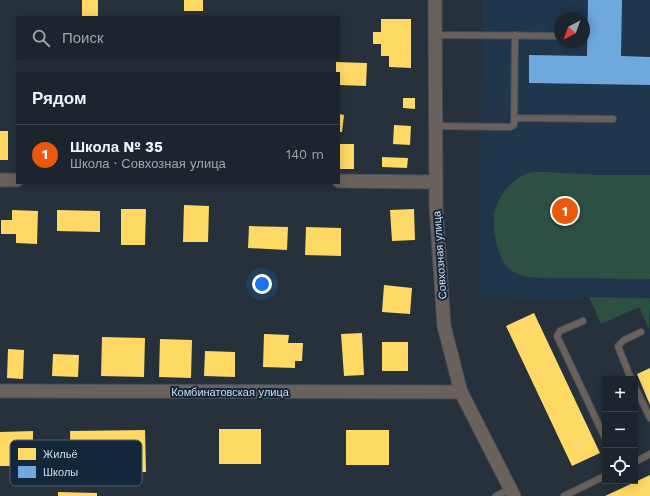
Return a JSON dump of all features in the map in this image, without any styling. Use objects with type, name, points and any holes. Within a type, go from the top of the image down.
[{"type":"street","name":"Совхозная улица","points":[[435,0],[436,182],[444,326],[461,392],[512,493]]},
{"type":"street","points":[[0,180],[16,180]]},
{"type":"street","points":[[340,181],[436,182]]},
{"type":"street","name":"Комбинатовская улица","points":[[0,391],[461,392]]},
{"type":"lane","points":[[435,35],[554,36]]},
{"type":"lane","points":[[435,126],[510,127],[514,124],[515,36]]},
{"type":"lane","points":[[515,118],[613,119]]},
{"type":"lane","points":[[583,321],[560,331],[557,336],[602,432]]},
{"type":"lane","points":[[630,376],[618,346],[624,340],[641,332]]},
{"type":"lane","points":[[638,394],[650,418]]},
{"type":"lane","points":[[638,460],[650,454]]},
{"type":"lane","points":[[564,496],[602,477]]},
{"type":"lane","points":[[496,496],[512,493]]},
{"type":"shaded area","points":[[482,0],[650,0],[650,297],[587,296],[579,300],[479,297]]},
{"type":"green space","points":[[547,172],[597,175],[650,175],[650,279],[527,277],[511,271],[508,268],[504,263],[498,248],[494,230],[494,213],[496,207],[507,188],[514,181],[528,173]]},
{"type":"green space","points":[[589,297],[650,298],[649,329],[639,307],[601,324]]},
{"type":"building: Жильё","points":[[82,0],[98,0],[98,16],[82,16]]},
{"type":"building: Жильё","points":[[184,0],[203,0],[203,11],[184,11]]},
{"type":"building: Жильё","points":[[381,19],[411,19],[411,68],[389,67],[389,56],[381,56],[381,44],[373,44],[373,32],[381,32]]},
{"type":"building: Жильё","points":[[336,62],[367,63],[366,86],[340,85],[340,72],[336,72]]},
{"type":"building: Жильё","points":[[403,98],[415,98],[415,109],[403,108]]},
{"type":"building: Жильё","points":[[340,114],[344,115],[342,132],[340,132]]},
{"type":"building: Жильё","points":[[394,125],[411,126],[410,145],[393,144]]},
{"type":"building: Жильё","points":[[0,131],[8,131],[8,160],[0,160]]},
{"type":"building: Жильё","points":[[340,144],[354,144],[354,169],[340,169]]},
{"type":"building: Жильё","points":[[382,157],[408,158],[407,168],[382,167]]},
{"type":"building: Жильё","points":[[184,205],[209,206],[208,242],[183,242]]},
{"type":"building: Жильё","points":[[121,209],[146,209],[145,245],[121,245]]},
{"type":"building: Жильё","points":[[414,209],[415,240],[392,241],[390,210]]},
{"type":"building: Жильё","points":[[12,210],[38,211],[37,244],[16,243],[16,234],[1,234],[1,220],[12,220]]},
{"type":"building: Жильё","points":[[57,210],[100,211],[100,232],[57,231]]},
{"type":"building: Жильё","points":[[249,226],[288,227],[287,250],[248,248]]},
{"type":"building: Жильё","points":[[306,227],[341,228],[341,256],[305,255]]},
{"type":"building: Жильё","points":[[384,285],[412,288],[410,314],[382,312]]},
{"type":"building: Жильё","points":[[534,313],[600,453],[572,466],[506,326]]},
{"type":"building: Жильё","points":[[362,333],[364,375],[344,376],[341,334]]},
{"type":"building: Жильё","points":[[264,334],[289,335],[288,343],[303,343],[302,361],[295,361],[295,368],[263,367]]},
{"type":"building: Жильё","points":[[102,337],[145,338],[144,377],[101,376]]},
{"type":"building: Жильё","points":[[160,339],[192,340],[191,378],[159,377]]},
{"type":"building: Жильё","points":[[382,342],[408,342],[408,371],[382,371]]},
{"type":"building: Жильё","points":[[8,349],[24,350],[23,379],[7,378]]},
{"type":"building: Жильё","points":[[205,351],[235,352],[235,377],[204,376]]},
{"type":"building: Жильё","points":[[53,354],[79,355],[78,377],[52,376]]},
{"type":"building: Жильё","points":[[650,368],[650,405],[638,376],[637,374]]},
{"type":"building: Жильё","points":[[219,429],[261,429],[261,464],[219,464]]},
{"type":"building: Жильё","points":[[145,430],[146,472],[142,472],[142,440],[70,440],[70,431]]},
{"type":"building: Жильё","points":[[346,430],[389,430],[389,465],[346,465]]},
{"type":"building: Жильё","points":[[33,431],[33,440],[10,440],[10,466],[0,466],[0,432]]},
{"type":"building: Жильё","points":[[650,475],[650,496],[605,496],[631,484],[638,484],[638,481]]},
{"type":"building: Жильё","points":[[58,492],[97,493],[97,496],[58,496]]},
{"type":"building: Школы","points":[[588,0],[622,0],[621,56],[650,57],[650,85],[529,83],[529,55],[587,56],[587,48],[590,48],[590,12],[588,12]]},
{"type":"place","name":"Школа № 35","points":[[565,211]]}]
